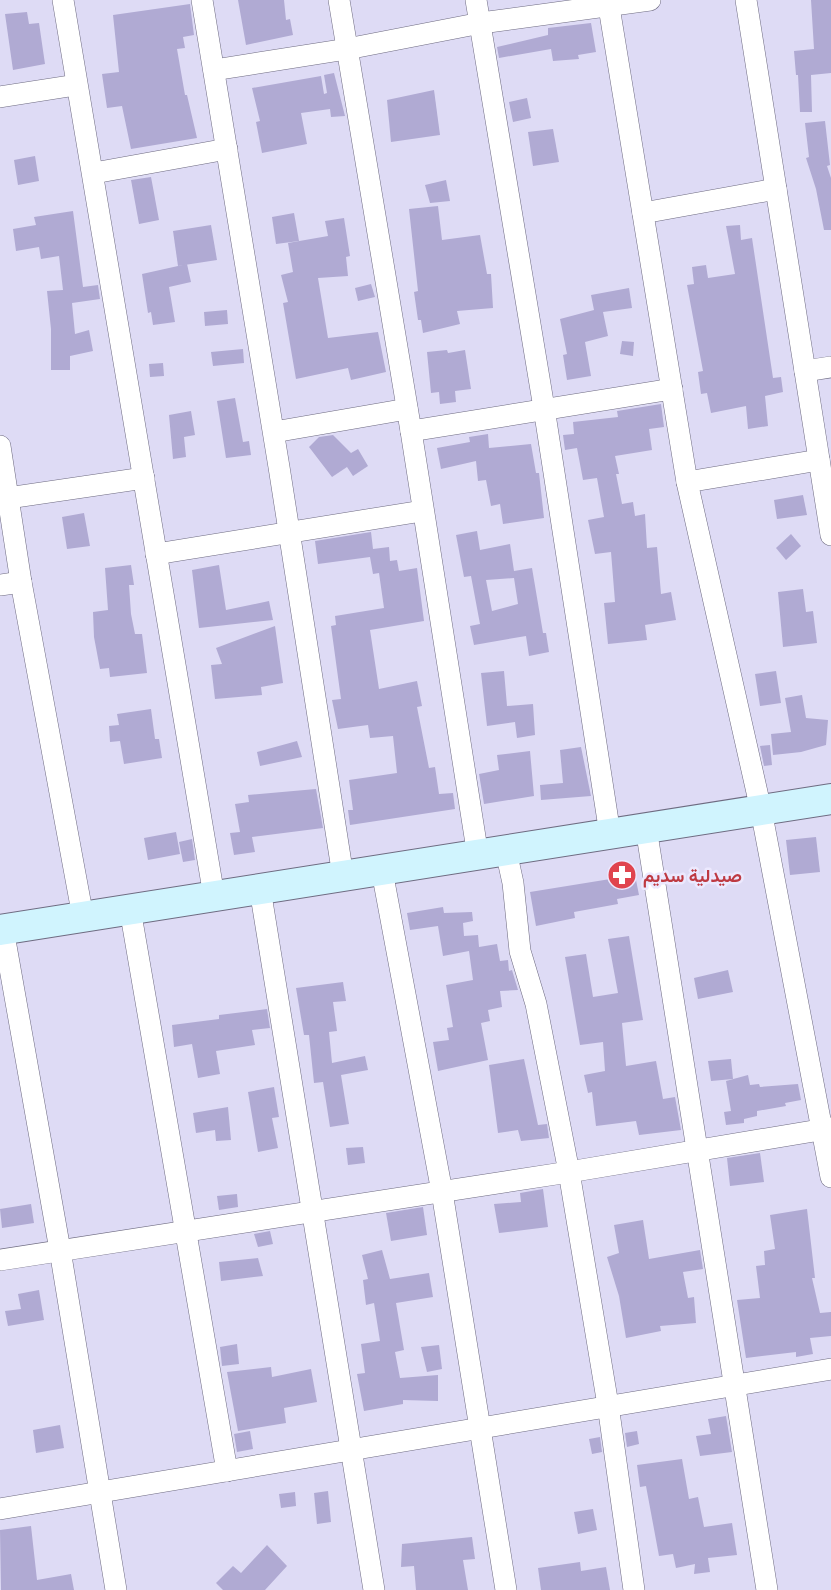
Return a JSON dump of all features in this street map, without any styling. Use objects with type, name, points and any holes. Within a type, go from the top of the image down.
[{"type":"main road","points":[[2,929],[492,854],[831,799]]},
{"type":"street","points":[[63,0],[76,86],[94,173],[214,896]]},
{"type":"street","points":[[202,0],[343,876]]},
{"type":"street","points":[[339,0],[411,431],[422,511],[492,854],[513,883],[520,951],[536,1004],[569,1172],[608,1405],[634,1590]]},
{"type":"street","points":[[476,0],[544,408],[610,834]]},
{"type":"street","points":[[214,70],[347,49],[481,23],[650,0]]},
{"type":"street","points":[[746,0],[831,535]]},
{"type":"street","points":[[609,7],[687,482],[761,810],[827,1129],[831,1177]]},
{"type":"street","points":[[0,97],[76,86]]},
{"type":"street","points":[[94,173],[227,149]]},
{"type":"street","points":[[643,213],[776,189]]},
{"type":"street","points":[[805,371],[831,367]]},
{"type":"street","points":[[411,431],[672,389]]},
{"type":"street","points":[[273,432],[406,409]]},
{"type":"street","points":[[0,446],[8,498],[10,584],[83,917]]},
{"type":"street","points":[[687,482],[819,460]]},
{"type":"street","points":[[8,498],[144,478]]},
{"type":"street","points":[[156,554],[422,511]]},
{"type":"street","points":[[646,828],[768,1590]]},
{"type":"street","points":[[382,871],[442,1192],[506,1590]]},
{"type":"street","points":[[260,889],[374,1590]]},
{"type":"street","points":[[130,909],[227,1471]]},
{"type":"street","points":[[2,929],[60,1250],[116,1590]]},
{"type":"street","points":[[0,1260],[698,1152],[827,1129]]},
{"type":"street","points":[[0,1509],[831,1369]]},
{"type":"building","points":[[238,0],[284,0],[286,20],[290,19],[293,35],[246,45]]},
{"type":"building","points":[[811,0],[831,0],[831,73],[811,75],[812,112],[800,112],[794,51],[814,49]]},
{"type":"building","points":[[190,4],[194,35],[183,37],[185,48],[177,49],[185,95],[187,95],[197,138],[131,149],[122,106],[107,108],[102,74],[119,72],[113,15]]},
{"type":"building","points":[[27,12],[29,24],[39,23],[45,64],[13,70],[5,14]]},
{"type":"building","points":[[591,23],[596,52],[578,55],[579,59],[553,61],[551,49],[499,58],[497,47],[548,35],[548,28]]},
{"type":"building","points":[[334,73],[345,116],[331,117],[330,109],[301,113],[307,144],[262,153],[256,122],[260,121],[252,88],[321,76],[324,94],[327,93],[324,75]]},
{"type":"building","points":[[434,90],[440,135],[391,142],[387,100]]},
{"type":"building","points":[[527,98],[531,118],[513,122],[509,102]]},
{"type":"building","points":[[825,121],[830,165],[827,166],[831,178],[831,230],[824,230],[816,189],[806,158],[809,157],[805,123]]},
{"type":"building","points":[[553,129],[559,162],[533,166],[528,132]]},
{"type":"building","points":[[35,156],[39,181],[18,185],[14,160]]},
{"type":"building","points":[[151,177],[159,220],[139,224],[131,180]]},
{"type":"building","points":[[446,180],[450,201],[430,203],[425,185]]},
{"type":"building","points":[[438,206],[442,240],[480,235],[487,274],[491,274],[493,308],[457,311],[460,324],[423,333],[421,320],[418,320],[414,292],[418,291],[409,209]]},
{"type":"building","points":[[73,211],[83,287],[98,285],[100,299],[72,303],[75,334],[89,330],[93,351],[70,356],[70,370],[51,370],[51,329],[47,291],[63,290],[59,256],[41,259],[39,247],[16,251],[13,229],[36,225],[34,217]]},
{"type":"building","points":[[294,213],[299,241],[276,244],[272,217]]},
{"type":"building","points":[[344,218],[350,256],[346,257],[348,276],[318,278],[328,338],[378,332],[386,372],[351,380],[348,368],[296,379],[283,303],[288,302],[281,275],[293,272],[288,243],[328,236],[325,221]]},
{"type":"building","points":[[211,225],[217,260],[178,266],[173,231]]},
{"type":"building","points":[[740,225],[741,240],[752,238],[773,378],[781,377],[783,392],[765,396],[768,426],[748,429],[746,406],[711,413],[707,393],[701,394],[698,372],[703,371],[687,285],[694,284],[692,267],[706,265],[708,278],[735,274],[726,226]]},
{"type":"building","points":[[187,264],[191,282],[169,287],[175,322],[153,325],[151,312],[148,313],[142,274]]},
{"type":"building","points":[[371,284],[375,297],[358,301],[355,288]]},
{"type":"building","points":[[629,288],[632,308],[603,312],[608,336],[585,342],[591,376],[567,380],[563,355],[567,354],[560,319],[594,310],[591,295]]},
{"type":"building","points":[[227,310],[228,324],[205,326],[204,312]]},
{"type":"building","points":[[622,341],[634,342],[633,356],[620,354]]},
{"type":"building","points":[[243,349],[244,363],[213,366],[211,352]]},
{"type":"building","points":[[447,350],[448,353],[465,350],[471,389],[455,391],[456,402],[440,404],[439,392],[431,393],[427,352]]},
{"type":"building","points":[[163,363],[164,376],[150,377],[149,364]]},
{"type":"building","points":[[235,398],[243,442],[249,441],[251,455],[226,458],[217,401]]},
{"type":"building","points":[[661,404],[664,427],[649,429],[652,450],[615,456],[619,474],[616,474],[622,504],[633,502],[635,516],[645,514],[647,548],[657,547],[661,594],[671,592],[676,620],[645,625],[647,640],[608,644],[604,603],[615,602],[611,552],[595,554],[588,520],[604,517],[597,478],[583,480],[577,448],[565,450],[563,435],[574,434],[573,422],[618,417],[617,411]]},
{"type":"building","points":[[191,411],[195,435],[184,437],[186,457],[173,459],[169,415]]},
{"type":"building","points":[[488,434],[489,448],[531,444],[536,473],[539,473],[544,518],[503,524],[500,504],[491,506],[486,480],[478,481],[476,461],[441,469],[437,448],[470,442],[469,437]]},
{"type":"building","points":[[333,435],[351,453],[358,449],[368,466],[353,476],[347,467],[332,477],[309,447],[319,437]]},
{"type":"building","points":[[803,495],[807,515],[777,519],[774,500]]},
{"type":"building","points":[[84,513],[90,546],[67,549],[62,517]]},
{"type":"building","points":[[477,531],[480,550],[510,544],[514,571],[532,568],[543,633],[546,633],[549,652],[529,656],[526,636],[474,645],[470,626],[480,624],[471,576],[464,577],[456,535]],"holes":[[[514,578],[518,604],[492,611],[486,580]]]},
{"type":"building","points":[[371,532],[373,549],[389,547],[390,561],[397,560],[399,571],[417,568],[424,621],[370,630],[379,689],[417,681],[422,706],[417,707],[429,768],[435,767],[439,794],[453,793],[455,809],[350,825],[348,810],[353,810],[349,780],[397,773],[393,736],[370,738],[368,725],[338,729],[332,700],[341,699],[331,626],[336,625],[335,616],[384,608],[379,573],[373,574],[370,557],[318,564],[315,541]]},
{"type":"building","points":[[791,534],[801,546],[786,560],[776,548]]},
{"type":"building","points":[[131,565],[134,585],[129,585],[131,614],[135,634],[142,634],[147,673],[110,677],[109,668],[100,669],[94,637],[93,612],[108,610],[105,568]]},
{"type":"building","points":[[219,565],[226,610],[269,601],[273,620],[199,628],[192,570]]},
{"type":"building","points":[[803,589],[806,612],[813,611],[817,643],[783,647],[778,592]]},
{"type":"building","points":[[275,626],[283,683],[261,687],[262,695],[215,699],[211,665],[222,664],[216,648]]},
{"type":"building","points":[[504,671],[507,706],[533,704],[535,735],[517,738],[515,722],[487,726],[481,673]]},
{"type":"building","points":[[776,671],[781,703],[760,706],[755,674]]},
{"type":"building","points":[[802,695],[806,718],[828,720],[826,745],[801,752],[773,755],[771,734],[791,732],[785,698]]},
{"type":"building","points":[[151,709],[155,739],[159,739],[162,758],[124,764],[120,741],[110,742],[109,726],[119,725],[117,714]]},
{"type":"building","points":[[297,741],[302,757],[260,766],[257,752]]},
{"type":"building","points":[[770,745],[772,765],[764,766],[760,746]]},
{"type":"building","points":[[581,747],[591,796],[541,800],[540,785],[563,783],[560,750]]},
{"type":"building","points":[[530,751],[534,796],[484,804],[479,774],[499,770],[497,755]]},
{"type":"building","points":[[316,789],[323,828],[252,837],[255,852],[234,855],[230,833],[240,832],[235,804],[249,802],[248,795]]},
{"type":"building","points":[[176,832],[180,854],[148,860],[144,838]]},
{"type":"building","points":[[816,837],[820,872],[790,875],[786,840]]},
{"type":"building","points":[[192,839],[195,860],[183,862],[179,842]]},
{"type":"building","points":[[635,875],[639,895],[617,899],[618,904],[574,912],[575,918],[536,926],[530,892]]},
{"type":"building","points":[[443,907],[444,913],[472,912],[473,921],[463,923],[464,936],[478,935],[479,947],[497,944],[500,961],[508,960],[509,971],[512,970],[518,990],[500,991],[502,1007],[488,1010],[490,1021],[481,1023],[488,1060],[438,1071],[433,1042],[449,1040],[447,1028],[453,1027],[446,985],[473,980],[469,951],[443,956],[438,926],[410,930],[407,913]]},
{"type":"building","points":[[629,936],[643,1020],[622,1023],[626,1066],[656,1061],[663,1099],[675,1097],[681,1130],[639,1135],[636,1121],[596,1126],[592,1092],[588,1093],[584,1075],[605,1071],[603,1042],[580,1045],[565,957],[586,954],[593,997],[618,993],[608,939]]},
{"type":"building","points":[[728,970],[733,992],[698,999],[694,978]]},
{"type":"building","points":[[343,982],[346,1001],[333,1002],[337,1031],[329,1032],[332,1063],[365,1056],[368,1070],[341,1075],[349,1124],[330,1127],[323,1082],[314,1083],[309,1035],[304,1035],[296,988]]},
{"type":"building","points":[[267,1009],[270,1028],[252,1030],[255,1045],[216,1051],[220,1074],[198,1078],[192,1044],[174,1047],[172,1025],[219,1019],[219,1015]]},
{"type":"building","points":[[524,1059],[538,1125],[547,1124],[549,1138],[521,1141],[518,1130],[498,1133],[489,1065]]},
{"type":"building","points":[[731,1059],[733,1079],[711,1081],[708,1061]]},
{"type":"building","points":[[748,1075],[750,1085],[759,1084],[760,1087],[798,1084],[801,1100],[785,1103],[786,1106],[757,1111],[757,1116],[744,1119],[744,1123],[726,1125],[724,1112],[731,1111],[726,1081]]},
{"type":"building","points":[[274,1087],[279,1117],[272,1118],[278,1148],[258,1152],[248,1092]]},
{"type":"building","points":[[228,1107],[231,1140],[216,1141],[215,1130],[196,1133],[193,1113]]},
{"type":"building","points":[[363,1147],[365,1163],[348,1165],[346,1148]]},
{"type":"building","points":[[760,1153],[764,1182],[730,1186],[727,1158]]},
{"type":"building","points":[[543,1189],[548,1227],[499,1233],[494,1204],[521,1202],[520,1193]]},
{"type":"building","points":[[237,1194],[238,1207],[219,1210],[217,1196]]},
{"type":"building","points":[[31,1204],[34,1223],[2,1228],[0,1209]]},
{"type":"building","points":[[423,1207],[427,1235],[391,1241],[386,1213]]},
{"type":"building","points":[[807,1209],[815,1278],[812,1278],[820,1313],[831,1312],[831,1336],[810,1338],[813,1354],[796,1357],[796,1352],[746,1358],[737,1300],[760,1298],[756,1266],[765,1265],[764,1251],[775,1249],[770,1215]]},
{"type":"building","points":[[643,1220],[649,1259],[700,1250],[703,1269],[683,1272],[688,1298],[694,1297],[696,1323],[660,1326],[661,1331],[626,1338],[619,1296],[607,1257],[619,1253],[614,1225]]},
{"type":"building","points":[[270,1231],[273,1244],[258,1247],[254,1234]]},
{"type":"building","points":[[382,1250],[390,1279],[429,1273],[433,1297],[396,1303],[404,1350],[395,1352],[400,1378],[438,1375],[438,1401],[403,1400],[403,1404],[364,1411],[357,1374],[365,1373],[361,1344],[380,1341],[374,1303],[366,1305],[363,1280],[368,1279],[362,1255]]},
{"type":"building","points":[[258,1258],[263,1276],[221,1281],[219,1262]]},
{"type":"building","points":[[39,1290],[44,1320],[8,1326],[5,1311],[21,1309],[18,1294]]},
{"type":"building","points":[[237,1344],[239,1364],[222,1366],[220,1347]]},
{"type":"building","points":[[439,1345],[442,1369],[427,1372],[421,1347]]},
{"type":"building","points":[[271,1367],[272,1377],[311,1369],[317,1402],[284,1408],[286,1423],[238,1431],[227,1372]]},
{"type":"building","points":[[726,1416],[732,1452],[700,1456],[696,1436],[711,1434],[708,1419]]},
{"type":"building","points":[[60,1425],[64,1448],[36,1453],[33,1430]]},
{"type":"building","points":[[250,1431],[253,1449],[237,1452],[234,1434]]},
{"type":"building","points":[[637,1431],[639,1444],[627,1447],[625,1433]]},
{"type":"building","points":[[600,1437],[602,1452],[592,1454],[589,1439]]},
{"type":"building","points":[[682,1459],[689,1499],[698,1497],[704,1527],[732,1523],[737,1555],[708,1558],[710,1572],[694,1574],[695,1564],[676,1568],[673,1554],[659,1556],[646,1486],[640,1487],[637,1465]]},
{"type":"building","points":[[328,1491],[331,1522],[317,1524],[314,1493]]},
{"type":"building","points":[[295,1492],[296,1506],[281,1508],[279,1494]]},
{"type":"building","points":[[593,1509],[597,1530],[578,1534],[574,1512]]},
{"type":"building","points":[[31,1526],[37,1580],[71,1574],[74,1590],[1,1590],[0,1530]]},
{"type":"building","points":[[472,1537],[475,1559],[463,1560],[468,1590],[416,1590],[414,1566],[401,1567],[402,1544]]},
{"type":"building","points":[[267,1545],[287,1566],[265,1590],[223,1590],[216,1583],[233,1566],[241,1573]]},
{"type":"building","points":[[580,1562],[581,1571],[606,1567],[610,1590],[541,1590],[538,1568]]},
{"type":"place","name":"صيدلية سديم","points":[[622,875]]}]
